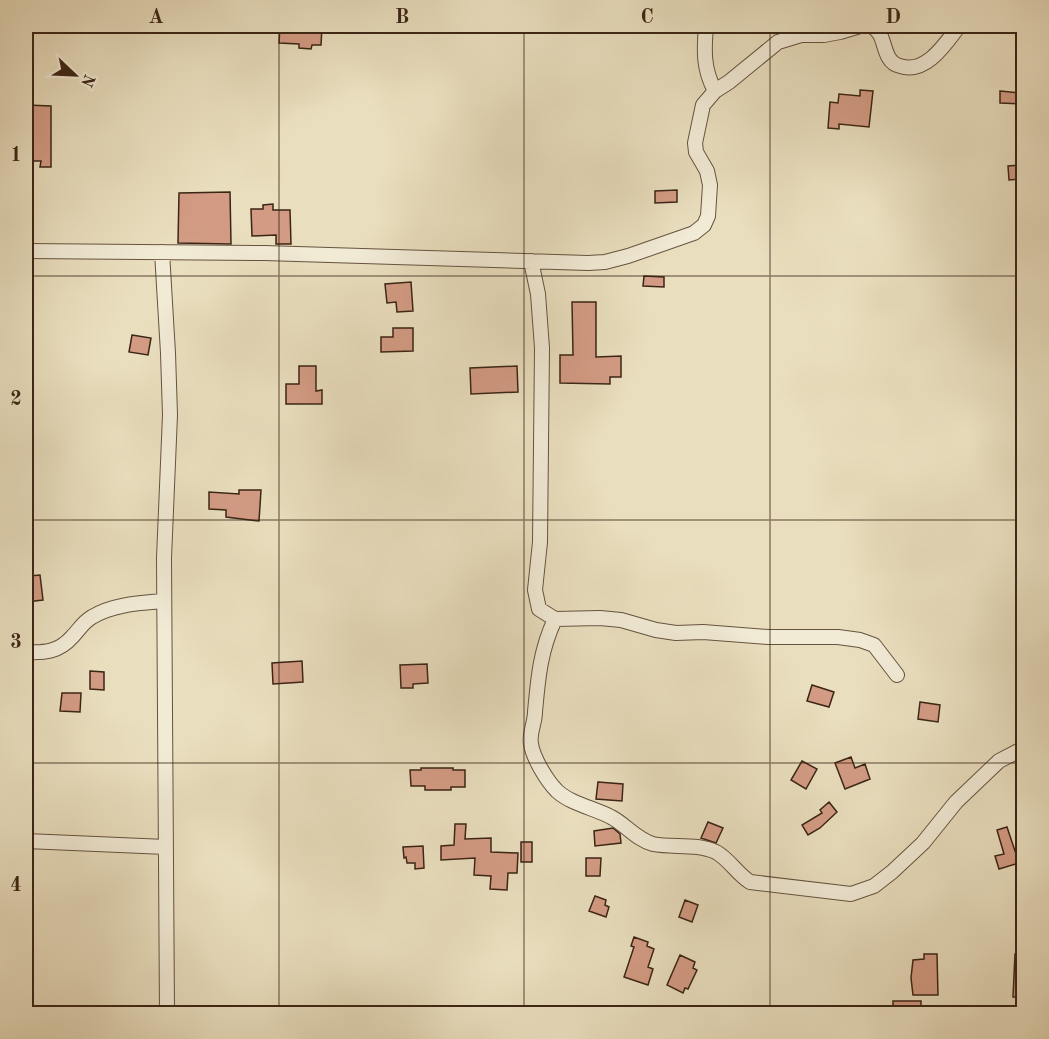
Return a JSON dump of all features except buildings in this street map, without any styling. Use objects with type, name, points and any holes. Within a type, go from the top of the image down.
[{"type":"street","points":[[706,26],[704,60],[708,78],[715,91]]},
{"type":"street","points":[[26,251],[605,262],[628,256],[694,233],[704,225],[708,216],[710,185],[707,171],[696,152],[695,143],[703,105],[715,91],[778,42],[801,35],[824,35],[860,26]]},
{"type":"street","points":[[871,26],[877,29],[889,59],[895,65],[905,68],[922,64],[933,57],[960,26]]},
{"type":"street","points":[[162,252],[170,415],[165,498],[164,601],[167,1014]]},
{"type":"street","points":[[531,261],[538,294],[542,348],[540,542],[536,590],[539,609],[555,620],[600,618],[621,620],[676,633],[703,632],[768,638],[838,637],[860,640],[874,645],[897,675]]},
{"type":"street","points":[[26,652],[45,652],[57,649],[82,625],[103,611],[134,604],[164,601]]},
{"type":"street","points":[[555,620],[541,660],[536,712],[530,738],[533,750],[555,790],[610,816],[652,843],[715,852],[750,882],[851,894],[874,886],[923,843],[956,802],[999,761],[1023,748]]},
{"type":"street","points":[[26,841],[166,847]]}]
